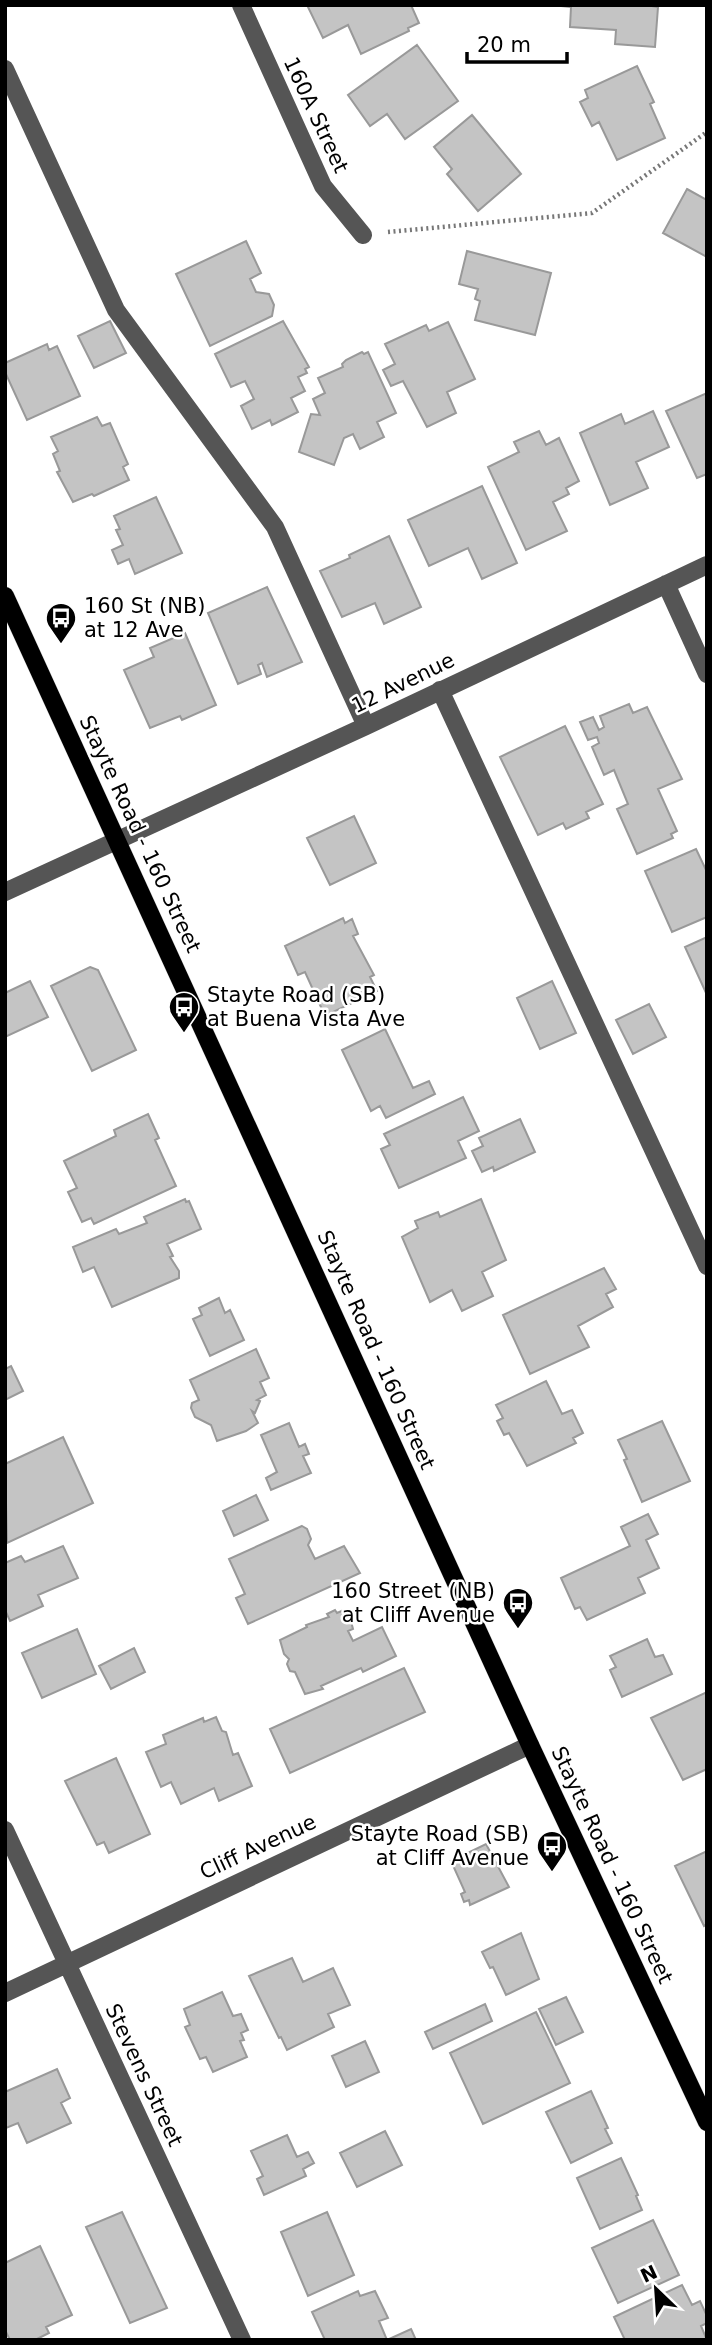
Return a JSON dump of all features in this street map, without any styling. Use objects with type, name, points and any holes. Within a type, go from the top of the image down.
[{"type":"main road","name":"Stayte Road - 160 Street","points":[[5,596],[119,840],[530,1745],[707,2122]]},
{"type":"street","name":"160A Street","points":[[241,5],[323,186],[363,236]]},
{"type":"street","points":[[5,69],[116,310],[275,527],[366,726]]},
{"type":"street","name":"12 Avenue","points":[[5,892],[707,565]]},
{"type":"street","points":[[666,584],[707,674]]},
{"type":"street","points":[[440,690],[707,1266]]},
{"type":"street","name":"Cliff Avenue","points":[[5,1993],[530,1745]]},
{"type":"street","name":"Stevens Street","points":[[5,1830],[242,2340]]},
{"type":"path","points":[[363,236],[592,213],[707,132]]},
{"type":"building","points":[[307,5],[411,5],[419,23],[408,28],[409,31],[361,54],[348,25],[323,38]]},
{"type":"building","points":[[561,6],[658,7],[655,47],[615,44],[616,30],[570,27],[571,7]]},
{"type":"building","points":[[417,45],[458,101],[405,139],[387,114],[370,126],[348,95]]},
{"type":"building","points":[[637,66],[654,102],[650,104],[665,138],[617,160],[599,122],[592,126],[580,102],[588,98],[585,90]]},
{"type":"building","points":[[472,115],[521,174],[478,211],[447,174],[452,169],[434,147]]},
{"type":"building","points":[[687,189],[707,200],[707,257],[663,233]]},
{"type":"building","points":[[246,241],[261,273],[250,279],[256,292],[269,294],[274,305],[272,316],[210,346],[176,274]]},
{"type":"building","points":[[467,251],[551,273],[535,335],[475,320],[480,301],[475,299],[478,289],[459,284]]},
{"type":"building","points":[[110,321],[126,353],[94,368],[78,336]]},
{"type":"building","points":[[283,321],[309,367],[305,369],[307,373],[298,377],[305,391],[291,398],[298,412],[272,425],[270,420],[252,429],[241,406],[254,399],[245,381],[231,387],[215,354]]},
{"type":"building","points":[[448,322],[475,379],[447,392],[456,413],[427,427],[403,381],[391,386],[383,370],[395,364],[385,344],[426,325],[429,331]]},
{"type":"building","points":[[47,344],[49,350],[57,346],[80,396],[27,420],[5,372],[5,363]]},
{"type":"building","points":[[368,352],[396,413],[377,422],[384,437],[360,449],[353,434],[344,438],[334,465],[299,452],[311,414],[320,415],[313,399],[325,393],[318,378],[343,367],[342,364],[346,360]]},
{"type":"building","points":[[707,393],[707,474],[697,478],[666,411]]},
{"type":"building","points":[[653,411],[669,447],[636,462],[648,488],[610,505],[580,433],[621,414],[625,424]]},
{"type":"building","points":[[97,417],[102,426],[110,423],[128,464],[123,467],[129,480],[73,502],[57,472],[60,471],[53,454],[58,451],[51,437]]},
{"type":"building","points":[[539,431],[546,445],[559,438],[579,481],[566,488],[569,494],[553,502],[567,531],[526,550],[488,467],[519,452],[514,442]]},
{"type":"building","points":[[482,486],[517,563],[482,579],[468,548],[429,566],[408,520]]},
{"type":"building","points":[[156,497],[182,553],[135,574],[129,559],[118,564],[112,550],[123,545],[116,530],[120,529],[114,516]]},
{"type":"building","points":[[389,536],[421,607],[384,624],[375,603],[342,617],[320,571]]},
{"type":"building","points":[[267,587],[302,662],[267,677],[262,663],[258,665],[261,674],[238,684],[208,613]]},
{"type":"building","points":[[185,633],[216,705],[182,720],[180,716],[150,728],[124,670],[154,657],[150,648]]},
{"type":"building","points":[[629,704],[633,713],[647,707],[682,779],[658,789],[677,831],[671,834],[673,838],[637,854],[617,809],[628,804],[614,770],[604,775],[592,747],[599,743],[597,737],[588,740],[580,722],[593,717],[599,730],[604,727],[600,716]]},
{"type":"building","points":[[565,726],[603,804],[586,812],[589,818],[566,829],[563,823],[538,835],[500,757]]},
{"type":"building","points":[[354,816],[376,863],[330,885],[307,838]]},
{"type":"building","points":[[696,849],[707,872],[707,917],[672,932],[645,871]]},
{"type":"building","points":[[343,918],[345,923],[352,919],[358,934],[353,936],[374,975],[370,977],[377,991],[325,1016],[305,972],[298,975],[285,946]]},
{"type":"building","points":[[707,937],[707,995],[685,947]]},
{"type":"building","points":[[90,967],[98,970],[136,1050],[92,1071],[51,986]]},
{"type":"building","points":[[30,981],[48,1017],[5,1037],[5,993]]},
{"type":"building","points":[[552,981],[576,1033],[540,1049],[517,998]]},
{"type":"building","points":[[649,1004],[666,1037],[633,1054],[616,1020]]},
{"type":"building","points":[[385,1029],[413,1088],[429,1081],[435,1094],[386,1118],[380,1106],[371,1111],[342,1050]]},
{"type":"building","points":[[463,1097],[479,1131],[458,1141],[466,1158],[399,1188],[381,1149],[390,1145],[384,1134]]},
{"type":"building","points":[[148,1114],[159,1138],[155,1140],[176,1186],[94,1224],[91,1218],[82,1222],[68,1192],[77,1188],[64,1161],[116,1136],[114,1130]]},
{"type":"building","points":[[520,1119],[535,1152],[494,1171],[493,1167],[482,1172],[472,1151],[483,1146],[479,1138]]},
{"type":"building","points":[[185,1199],[186,1202],[189,1201],[201,1229],[167,1244],[173,1256],[170,1257],[179,1271],[179,1278],[112,1307],[94,1267],[83,1272],[73,1247],[116,1229],[119,1234],[147,1223],[144,1217]]},
{"type":"building","points":[[481,1199],[506,1260],[482,1272],[493,1296],[462,1311],[452,1290],[430,1302],[402,1237],[418,1228],[415,1221],[438,1212],[440,1217]]},
{"type":"building","points":[[604,1268],[616,1289],[606,1294],[613,1307],[578,1326],[589,1347],[530,1374],[503,1315]]},
{"type":"building","points":[[219,1298],[225,1313],[230,1310],[244,1340],[210,1356],[193,1319],[202,1315],[199,1308]]},
{"type":"building","points":[[256,1349],[269,1378],[260,1382],[266,1395],[257,1400],[260,1401],[255,1413],[252,1411],[258,1423],[246,1431],[217,1441],[211,1425],[195,1417],[191,1408],[192,1403],[199,1400],[190,1380]]},
{"type":"building","points":[[11,1366],[23,1391],[5,1400],[5,1369]]},
{"type":"building","points":[[546,1381],[562,1414],[572,1410],[583,1433],[573,1438],[576,1443],[527,1466],[509,1433],[504,1435],[497,1421],[503,1418],[496,1405]]},
{"type":"building","points":[[662,1421],[690,1481],[642,1502],[618,1440]]},
{"type":"building","points":[[289,1423],[299,1447],[305,1444],[309,1454],[303,1456],[311,1473],[271,1490],[266,1478],[277,1472],[261,1435]]},
{"type":"building","points":[[63,1437],[93,1503],[7,1543],[5,1464]]},
{"type":"building","points":[[256,1495],[268,1520],[234,1536],[223,1511]]},
{"type":"building","points":[[648,1514],[658,1534],[646,1540],[659,1568],[638,1578],[645,1593],[587,1620],[580,1607],[575,1609],[561,1578],[630,1546],[621,1527]]},
{"type":"building","points":[[302,1526],[307,1529],[311,1539],[308,1545],[315,1559],[344,1546],[360,1573],[248,1624],[236,1598],[245,1594],[229,1559]]},
{"type":"building","points":[[63,1546],[78,1578],[38,1595],[43,1606],[10,1621],[5,1610],[5,1563],[21,1556],[25,1562]]},
{"type":"building","points":[[335,1610],[337,1613],[344,1610],[349,1614],[353,1629],[348,1631],[353,1641],[382,1627],[396,1656],[363,1672],[361,1668],[321,1686],[323,1689],[305,1694],[295,1672],[290,1671],[287,1664],[289,1659],[284,1654],[280,1640],[307,1627],[306,1625],[329,1617],[327,1614]]},
{"type":"building","points":[[77,1629],[96,1674],[42,1698],[22,1653]]},
{"type":"building","points":[[647,1639],[655,1657],[663,1655],[672,1674],[622,1697],[610,1670],[616,1667],[610,1656]]},
{"type":"building","points":[[134,1648],[145,1672],[111,1689],[99,1666]]},
{"type":"building","points":[[404,1668],[425,1712],[290,1773],[270,1729]]},
{"type":"building","points":[[707,1692],[707,1769],[683,1780],[651,1718]]},
{"type":"building","points":[[216,1717],[222,1731],[226,1732],[233,1755],[238,1753],[252,1786],[219,1801],[214,1788],[181,1804],[171,1782],[161,1787],[146,1752],[166,1744],[163,1735],[203,1718],[204,1722]]},
{"type":"building","points":[[116,1758],[150,1834],[109,1853],[104,1842],[97,1845],[65,1781]]},
{"type":"building","points":[[486,1844],[509,1887],[470,1905],[469,1900],[464,1902],[461,1894],[465,1892],[451,1861]]},
{"type":"building","points":[[707,1851],[707,1924],[704,1926],[675,1866]]},
{"type":"building","points":[[521,1933],[539,1979],[506,1995],[493,1967],[490,1968],[482,1952]]},
{"type":"building","points":[[292,1958],[303,1982],[333,1968],[350,2005],[328,2014],[334,2027],[287,2050],[249,1976]]},
{"type":"building","points":[[222,1992],[233,2016],[241,2014],[248,2030],[241,2033],[244,2040],[240,2041],[247,2057],[213,2072],[206,2057],[200,2059],[185,2027],[190,2025],[184,2009]]},
{"type":"building","points":[[566,1997],[583,2032],[556,2045],[539,2009]]},
{"type":"building","points":[[485,2004],[492,2021],[433,2049],[425,2032]]},
{"type":"building","points":[[536,2012],[570,2083],[483,2124],[450,2053]]},
{"type":"building","points":[[365,2041],[379,2072],[346,2087],[332,2056]]},
{"type":"building","points":[[57,2069],[70,2098],[61,2103],[71,2123],[27,2143],[18,2123],[6,2128],[5,2126],[5,2092]]},
{"type":"building","points":[[591,2091],[612,2143],[571,2163],[546,2112]]},
{"type":"building","points":[[385,2131],[402,2165],[357,2187],[340,2153]]},
{"type":"building","points":[[287,2135],[297,2157],[308,2152],[314,2163],[303,2169],[306,2176],[264,2195],[257,2179],[263,2176],[251,2151]]},
{"type":"building","points":[[621,2158],[642,2210],[600,2229],[577,2178]]},
{"type":"building","points":[[122,2212],[167,2308],[130,2323],[86,2227]]},
{"type":"building","points":[[327,2212],[354,2275],[308,2296],[281,2232]]},
{"type":"building","points":[[653,2220],[679,2275],[618,2303],[592,2248]]},
{"type":"building","points":[[40,2246],[72,2315],[46,2327],[49,2333],[35,2340],[10,2340],[5,2330],[5,2263]]},
{"type":"building","points":[[682,2285],[692,2305],[700,2301],[707,2316],[707,2323],[701,2326],[707,2340],[625,2340],[614,2317]]},
{"type":"building","points":[[358,2291],[360,2296],[375,2291],[388,2318],[379,2321],[387,2340],[325,2340],[312,2312]]},
{"type":"building","points":[[411,2329],[416,2340],[387,2340]]},
{"type":"place","name":"160 St (NB) at 12 Ave","points":[[61,645]]},
{"type":"place","name":"Stayte Road (SB) at Buena Vista Ave","points":[[184,1034]]},
{"type":"place","name":"160 Street (NB) at Cliff Avenue","points":[[518,1630]]},
{"type":"place","name":"Stayte Road (SB) at Cliff Avenue","points":[[552,1873]]}]
